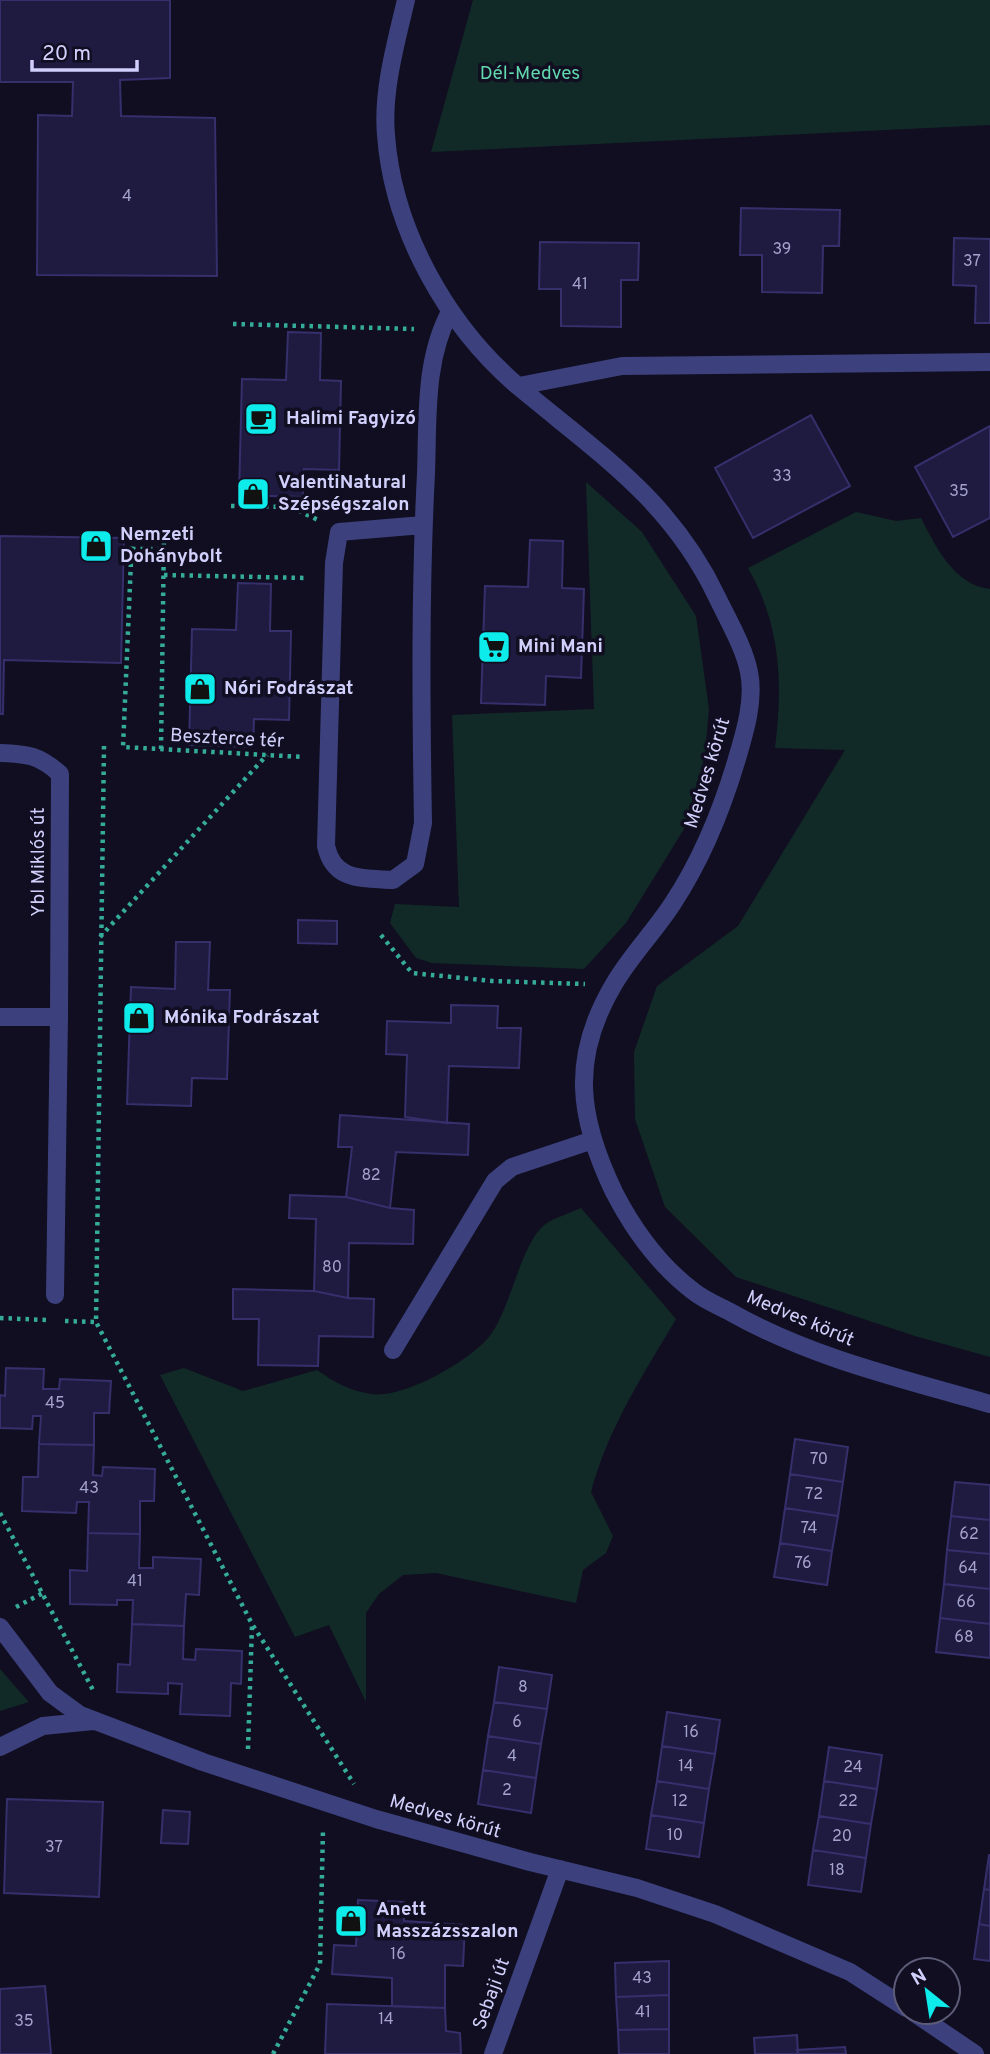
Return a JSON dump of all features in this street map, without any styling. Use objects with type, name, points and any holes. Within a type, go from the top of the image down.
[{"type":"street","name":"Medves körút","points":[[406,0],[393,58],[385,132],[396,194],[421,256],[450,312],[478,349],[643,489],[702,567],[749,673],[747,724],[713,833],[674,902],[613,984],[593,1031],[584,1072],[582,1101],[593,1140],[615,1193],[649,1249],[694,1292],[750,1324],[828,1357],[990,1404]]},
{"type":"street","points":[[423,525],[339,531],[334,578],[326,846],[330,861],[343,873],[362,879],[393,880],[415,864],[423,823],[423,525],[429,386],[440,330],[450,312]]},
{"type":"street","points":[[519,386],[622,366],[990,362]]},
{"type":"street","name":"Ybl Miklós út","points":[[0,753],[30,754],[60,774],[55,1295]]},
{"type":"street","points":[[0,1017],[59,1017]]},
{"type":"street","points":[[393,1350],[495,1181],[512,1167],[593,1140]]},
{"type":"street","name":"Medves körút","points":[[0,1627],[50,1693],[80,1715],[94,1721],[376,1819],[636,1888],[786,1942],[850,1972],[892,1999]]},
{"type":"street","points":[[0,1747],[43,1726],[94,1721]]},
{"type":"street","name":"Sebaji út","points":[[493,2054],[560,1870]]},
{"type":"street","points":[[934,2026],[975,2054]]},
{"type":"path","points":[[233,324],[440,330]]},
{"type":"path","points":[[231,506],[291,507],[339,531]]},
{"type":"path","points":[[161,749],[164,537]]},
{"type":"path","points":[[132,538],[132,549],[164,549]]},
{"type":"path","name":"Beszterce tér","points":[[132,549],[123,747],[329,759]]},
{"type":"path","points":[[164,575],[334,578]]},
{"type":"path","points":[[104,746],[96,1322],[252,1624],[376,1819]]},
{"type":"path","points":[[100,937],[267,754]]},
{"type":"path","points":[[381,934],[412,974],[492,981],[613,984]]},
{"type":"path","points":[[0,1513],[113,1728]]},
{"type":"path","points":[[11,1610],[43,1593]]},
{"type":"path","points":[[247,1776],[252,1624]]},
{"type":"path","points":[[273,2054],[320,1964],[324,1802]]},
{"type":"green space","name":"Dél-Medves","points":[[473,0],[990,0],[990,125],[431,152]]},
{"type":"green space","points":[[586,482],[642,532],[696,616],[709,709],[705,753],[692,816],[626,923],[584,969],[432,963],[416,958],[390,923],[395,904],[459,907],[452,715],[594,709]]},
{"type":"green space","points":[[856,512],[896,521],[921,518],[940,552],[956,572],[977,586],[990,589],[990,1357],[915,1336],[736,1277],[665,1207],[635,1119],[634,1052],[657,986],[738,926],[845,750],[775,748],[779,701],[777,656],[767,611],[748,568]]},
{"type":"green space","points":[[581,1208],[676,1319],[639,1381],[598,1468],[591,1492],[613,1536],[606,1553],[583,1570],[576,1603],[436,1573],[403,1575],[379,1594],[366,1613],[366,1702],[329,1625],[295,1637],[160,1375],[184,1368],[243,1391],[317,1370],[342,1385],[371,1394],[400,1391],[417,1385],[466,1357],[489,1337],[504,1310],[530,1244],[538,1232],[547,1223]]},
{"type":"green space","points":[[0,1669],[29,1702],[0,1711]]},
{"type":"building","points":[[0,0],[170,0],[170,78],[120,80],[121,116],[215,118],[217,276],[37,275],[38,115],[72,116],[73,82],[0,82]]},
{"type":"building","points":[[741,208],[840,210],[839,246],[823,246],[822,293],[762,292],[762,255],[740,255]]},
{"type":"building","points":[[954,238],[990,239],[990,323],[975,323],[976,286],[953,285]]},
{"type":"building","points":[[540,242],[639,243],[638,280],[621,280],[621,327],[561,326],[561,289],[539,289]]},
{"type":"building","points":[[288,332],[321,333],[320,380],[341,381],[339,470],[304,469],[303,497],[239,495],[242,379],[286,380]]},
{"type":"building","points":[[811,415],[850,486],[753,538],[715,468]]},
{"type":"building","points":[[990,426],[990,518],[953,537],[915,467]]},
{"type":"building","points":[[0,536],[124,538],[121,663],[4,660],[3,714],[0,714]]},
{"type":"building","points":[[530,540],[563,541],[562,588],[584,589],[581,678],[546,676],[545,705],[481,703],[485,586],[528,587]]},
{"type":"building","points":[[238,583],[271,584],[270,631],[291,631],[289,720],[254,719],[253,747],[189,745],[192,629],[236,630]]},
{"type":"building","points":[[298,920],[337,921],[337,944],[298,943]]},
{"type":"building","points":[[176,942],[210,942],[208,990],[230,990],[227,1079],[192,1078],[191,1106],[127,1104],[131,987],[175,989]]},
{"type":"building","points":[[451,1005],[498,1006],[497,1028],[521,1028],[519,1068],[449,1066],[447,1123],[405,1117],[407,1055],[386,1054],[387,1021],[451,1023]]},
{"type":"building","points":[[340,1115],[469,1124],[468,1155],[396,1152],[390,1208],[346,1197],[352,1147],[338,1147]]},
{"type":"building","points":[[290,1195],[346,1197],[390,1208],[414,1210],[413,1244],[349,1243],[348,1298],[314,1291],[316,1219],[289,1218]]},
{"type":"building","points":[[233,1289],[314,1291],[348,1298],[374,1299],[373,1337],[319,1336],[318,1366],[258,1365],[259,1319],[233,1319]]},
{"type":"building","points":[[6,1368],[44,1369],[43,1389],[59,1389],[60,1379],[111,1381],[109,1413],[94,1413],[94,1445],[39,1444],[41,1416],[33,1416],[32,1429],[0,1428],[0,1395],[5,1396]]},
{"type":"building","points":[[795,1439],[848,1447],[843,1482],[790,1474]]},
{"type":"building","points":[[39,1444],[94,1445],[93,1475],[102,1476],[103,1467],[155,1469],[154,1501],[140,1501],[140,1534],[88,1533],[89,1502],[77,1502],[76,1513],[22,1511],[23,1477],[38,1477]]},
{"type":"building","points":[[790,1474],[843,1482],[838,1516],[785,1508]]},
{"type":"building","points":[[955,1482],[990,1485],[990,1520],[951,1516]]},
{"type":"building","points":[[785,1508],[838,1516],[832,1551],[780,1543]]},
{"type":"building","points":[[951,1516],[990,1520],[990,1554],[947,1550]]},
{"type":"building","points":[[88,1533],[140,1534],[139,1568],[153,1568],[153,1557],[201,1559],[199,1595],[186,1594],[184,1626],[132,1624],[133,1600],[117,1600],[117,1605],[70,1604],[70,1570],[87,1571]]},
{"type":"building","points":[[780,1543],[832,1551],[827,1585],[774,1577]]},
{"type":"building","points":[[947,1550],[990,1554],[990,1589],[944,1584]]},
{"type":"building","points":[[944,1584],[990,1589],[990,1624],[940,1618]]},
{"type":"building","points":[[940,1618],[990,1624],[990,1658],[936,1652]]},
{"type":"building","points":[[132,1624],[184,1626],[183,1659],[195,1660],[196,1649],[242,1651],[241,1684],[231,1683],[230,1716],[180,1714],[182,1684],[168,1683],[168,1694],[117,1692],[118,1664],[130,1665]]},
{"type":"building","points":[[499,1667],[552,1675],[547,1709],[494,1702]]},
{"type":"building","points":[[494,1702],[547,1709],[541,1744],[488,1736]]},
{"type":"building","points":[[667,1712],[720,1720],[715,1754],[662,1746]]},
{"type":"building","points":[[488,1736],[541,1744],[536,1778],[483,1770]]},
{"type":"building","points":[[662,1746],[715,1754],[709,1789],[657,1781]]},
{"type":"building","points":[[829,1747],[882,1755],[877,1789],[824,1781]]},
{"type":"building","points":[[483,1770],[536,1778],[531,1813],[478,1804]]},
{"type":"building","points":[[657,1781],[709,1789],[704,1823],[651,1815]]},
{"type":"building","points":[[824,1781],[877,1789],[871,1824],[819,1816]]},
{"type":"building","points":[[7,1799],[103,1802],[99,1897],[4,1893]]},
{"type":"building","points":[[163,1810],[190,1812],[188,1844],[161,1843]]},
{"type":"building","points":[[651,1815],[704,1823],[699,1857],[646,1849]]},
{"type":"building","points":[[819,1816],[871,1824],[866,1858],[813,1850]]},
{"type":"building","points":[[813,1850],[866,1858],[861,1892],[808,1885]]},
{"type":"building","points":[[990,1855],[990,1890],[984,1889]]},
{"type":"building","points":[[984,1889],[990,1890],[990,1926],[979,1924]]},
{"type":"building","points":[[358,1900],[404,1902],[404,1921],[465,1925],[463,1966],[445,1965],[445,2008],[392,2006],[392,1978],[332,1974],[334,1945],[356,1946]]},
{"type":"building","points":[[979,1924],[990,1926],[990,1961],[974,1959]]},
{"type":"building","points":[[669,1961],[669,1995],[616,1997],[615,1963]]},
{"type":"building","points":[[45,1986],[51,2054],[0,2054],[0,1989]]},
{"type":"building","points":[[669,1995],[669,2029],[618,2030],[616,1997]]},
{"type":"building","points":[[327,2004],[445,2008],[446,2031],[460,2033],[461,2054],[325,2054]]},
{"type":"building","points":[[669,2029],[669,2054],[619,2054],[618,2030]]},
{"type":"building","points":[[797,2035],[798,2054],[755,2054],[754,2038]]},
{"type":"building","points":[[845,2047],[846,2054],[798,2054],[797,2050]]},
{"type":"place","name":"Halimi Fagyizó","points":[[261,419]]},
{"type":"place","name":"ValentiNatural Szépségszalon","points":[[253,494]]},
{"type":"place","name":"Nemzeti Dohánybolt","points":[[96,546]]},
{"type":"place","name":"Mini Mani","points":[[494,647]]},
{"type":"place","name":"Nóri Fodrászat","points":[[200,689]]},
{"type":"place","name":"Mónika Fodrászat","points":[[139,1018]]},
{"type":"place","name":"Anett Masszázsszalon","points":[[351,1921]]}]
